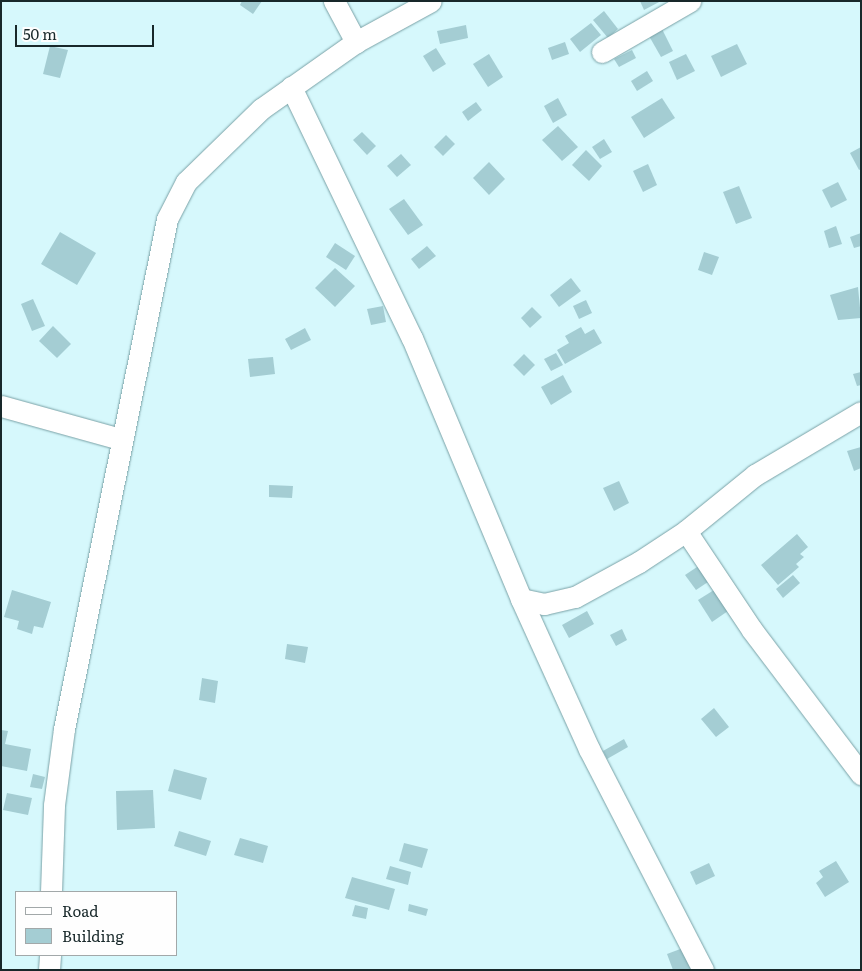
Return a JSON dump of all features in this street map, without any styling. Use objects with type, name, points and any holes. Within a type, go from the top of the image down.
[{"type":"street","points":[[334,1],[356,42]]},
{"type":"street","points":[[51,891],[53,814],[64,729],[120,439],[162,238],[177,197],[229,138],[291,87],[356,42],[431,1]]},
{"type":"street","points":[[602,52],[690,1]]},
{"type":"street","points":[[291,87],[412,338],[538,642],[703,970]]},
{"type":"street","points":[[1,406],[120,439]]},
{"type":"street","points":[[538,642],[550,615],[575,597],[686,531],[755,475],[861,412]]},
{"type":"street","points":[[686,531],[752,630],[861,774]]},
{"type":"street","points":[[521,599],[544,604],[575,597]]},
{"type":"street","points":[[49,970],[50,956]]},
{"type":"building","points":[[242,1],[262,1],[253,14],[240,5]]},
{"type":"building","points":[[640,1],[661,1],[644,10]]},
{"type":"building","points":[[604,11],[618,29],[608,38],[593,20]]},
{"type":"building","points":[[591,23],[601,35],[580,52],[570,39]]},
{"type":"building","points":[[466,25],[468,38],[440,44],[437,31]]},
{"type":"building","points":[[662,29],[673,51],[661,57],[649,36]]},
{"type":"building","points":[[565,42],[569,54],[552,60],[548,48]]},
{"type":"building","points":[[737,44],[747,64],[721,77],[711,56]]},
{"type":"building","points":[[50,46],[68,50],[60,78],[43,74]]},
{"type":"building","points":[[436,48],[446,64],[433,72],[423,56]]},
{"type":"building","points":[[632,50],[636,58],[619,67],[614,59]]},
{"type":"building","points":[[489,54],[503,77],[488,87],[473,64]]},
{"type":"building","points":[[686,54],[695,71],[677,80],[669,62]]},
{"type":"building","points":[[647,71],[653,81],[637,91],[631,81]]},
{"type":"building","points":[[558,98],[567,115],[553,123],[544,106]]},
{"type":"building","points":[[662,98],[675,118],[644,138],[631,117]]},
{"type":"building","points":[[476,102],[482,110],[468,121],[462,112]]},
{"type":"building","points":[[558,126],[578,147],[562,161],[542,140]]},
{"type":"building","points":[[362,132],[376,146],[367,155],[353,140]]},
{"type":"building","points":[[446,135],[455,144],[443,156],[434,147]]},
{"type":"building","points":[[604,139],[612,152],[600,159],[592,147]]},
{"type":"building","points":[[861,147],[861,169],[859,170],[850,153]]},
{"type":"building","points":[[586,150],[602,166],[589,181],[572,165]]},
{"type":"building","points":[[401,154],[411,165],[397,177],[387,166]]},
{"type":"building","points":[[489,162],[505,179],[489,195],[473,178]]},
{"type":"building","points":[[648,164],[657,185],[643,192],[633,171]]},
{"type":"building","points":[[838,182],[847,200],[831,208],[822,190]]},
{"type":"building","points":[[739,186],[752,218],[736,224],[723,192]]},
{"type":"building","points":[[404,199],[423,225],[408,235],[389,209]]},
{"type":"building","points":[[836,226],[842,244],[829,248],[824,231]]},
{"type":"building","points":[[60,232],[96,253],[77,285],[41,264]]},
{"type":"building","points":[[861,233],[861,246],[854,248],[850,237]]},
{"type":"building","points":[[335,243],[355,256],[346,270],[326,257]]},
{"type":"building","points":[[427,246],[436,256],[419,269],[411,259]]},
{"type":"building","points":[[704,252],[719,257],[712,275],[698,270]]},
{"type":"building","points":[[335,268],[355,286],[335,307],[315,288]]},
{"type":"building","points":[[571,278],[581,291],[559,307],[550,295]]},
{"type":"building","points":[[858,287],[861,318],[838,320],[830,295]]},
{"type":"building","points":[[33,299],[45,326],[32,331],[21,304]]},
{"type":"building","points":[[586,300],[592,313],[579,319],[573,306]]},
{"type":"building","points":[[383,306],[386,322],[371,325],[367,309]]},
{"type":"building","points":[[532,307],[542,317],[530,328],[521,318]]},
{"type":"building","points":[[53,326],[71,344],[57,358],[39,341]]},
{"type":"building","points":[[581,327],[585,334],[594,329],[602,343],[565,364],[557,350],[569,343],[565,336]]},
{"type":"building","points":[[305,328],[311,340],[291,350],[285,339]]},
{"type":"building","points":[[556,353],[563,365],[551,371],[544,359]]},
{"type":"building","points":[[524,354],[535,365],[524,376],[513,365]]},
{"type":"building","points":[[273,357],[275,374],[250,377],[248,359]]},
{"type":"building","points":[[861,372],[861,385],[857,386],[853,374]]},
{"type":"building","points":[[563,375],[572,392],[551,405],[541,387]]},
{"type":"building","points":[[861,447],[861,468],[854,471],[847,451]]},
{"type":"building","points":[[619,481],[629,503],[614,511],[603,488]]},
{"type":"building","points":[[269,485],[293,486],[292,498],[269,497]]},
{"type":"building","points":[[797,534],[808,547],[800,554],[804,557],[796,564],[799,567],[778,585],[761,565]]},
{"type":"building","points":[[700,565],[711,580],[696,590],[685,575]]},
{"type":"building","points":[[793,575],[800,583],[783,598],[776,589]]},
{"type":"building","points":[[12,590],[51,602],[43,628],[34,626],[32,634],[17,629],[19,621],[4,617]]},
{"type":"building","points":[[714,590],[728,611],[712,622],[698,600]]},
{"type":"building","points":[[587,611],[594,624],[569,638],[562,625]]},
{"type":"building","points":[[622,629],[627,640],[616,646],[610,635]]},
{"type":"building","points":[[287,644],[308,647],[305,663],[285,659]]},
{"type":"building","points":[[202,678],[218,681],[215,703],[199,700]]},
{"type":"building","points":[[714,708],[729,727],[716,737],[701,719]]},
{"type":"building","points":[[1,730],[8,731],[5,744],[31,749],[27,771],[1,766]]},
{"type":"building","points":[[624,739],[628,747],[607,759],[603,751]]},
{"type":"building","points":[[174,769],[207,778],[201,800],[168,791]]},
{"type":"building","points":[[33,774],[45,777],[42,789],[30,787]]},
{"type":"building","points":[[153,790],[155,828],[117,830],[116,791]]},
{"type":"building","points":[[7,793],[32,798],[28,815],[3,810]]},
{"type":"building","points":[[179,831],[211,841],[206,856],[174,846]]},
{"type":"building","points":[[240,838],[268,846],[263,863],[234,855]]},
{"type":"building","points":[[404,843],[428,849],[422,868],[399,861]]},
{"type":"building","points":[[836,861],[849,882],[825,897],[816,883],[823,877],[819,871]]},
{"type":"building","points":[[709,863],[715,876],[696,885],[690,872]]},
{"type":"building","points":[[390,866],[411,872],[408,885],[386,879]]},
{"type":"building","points":[[352,877],[395,889],[389,910],[345,898]]},
{"type":"building","points":[[409,904],[428,909],[426,916],[408,911]]},
{"type":"building","points":[[355,905],[368,908],[366,919],[352,916]]},
{"type":"building","points":[[683,948],[692,970],[673,970],[667,954]]}]
